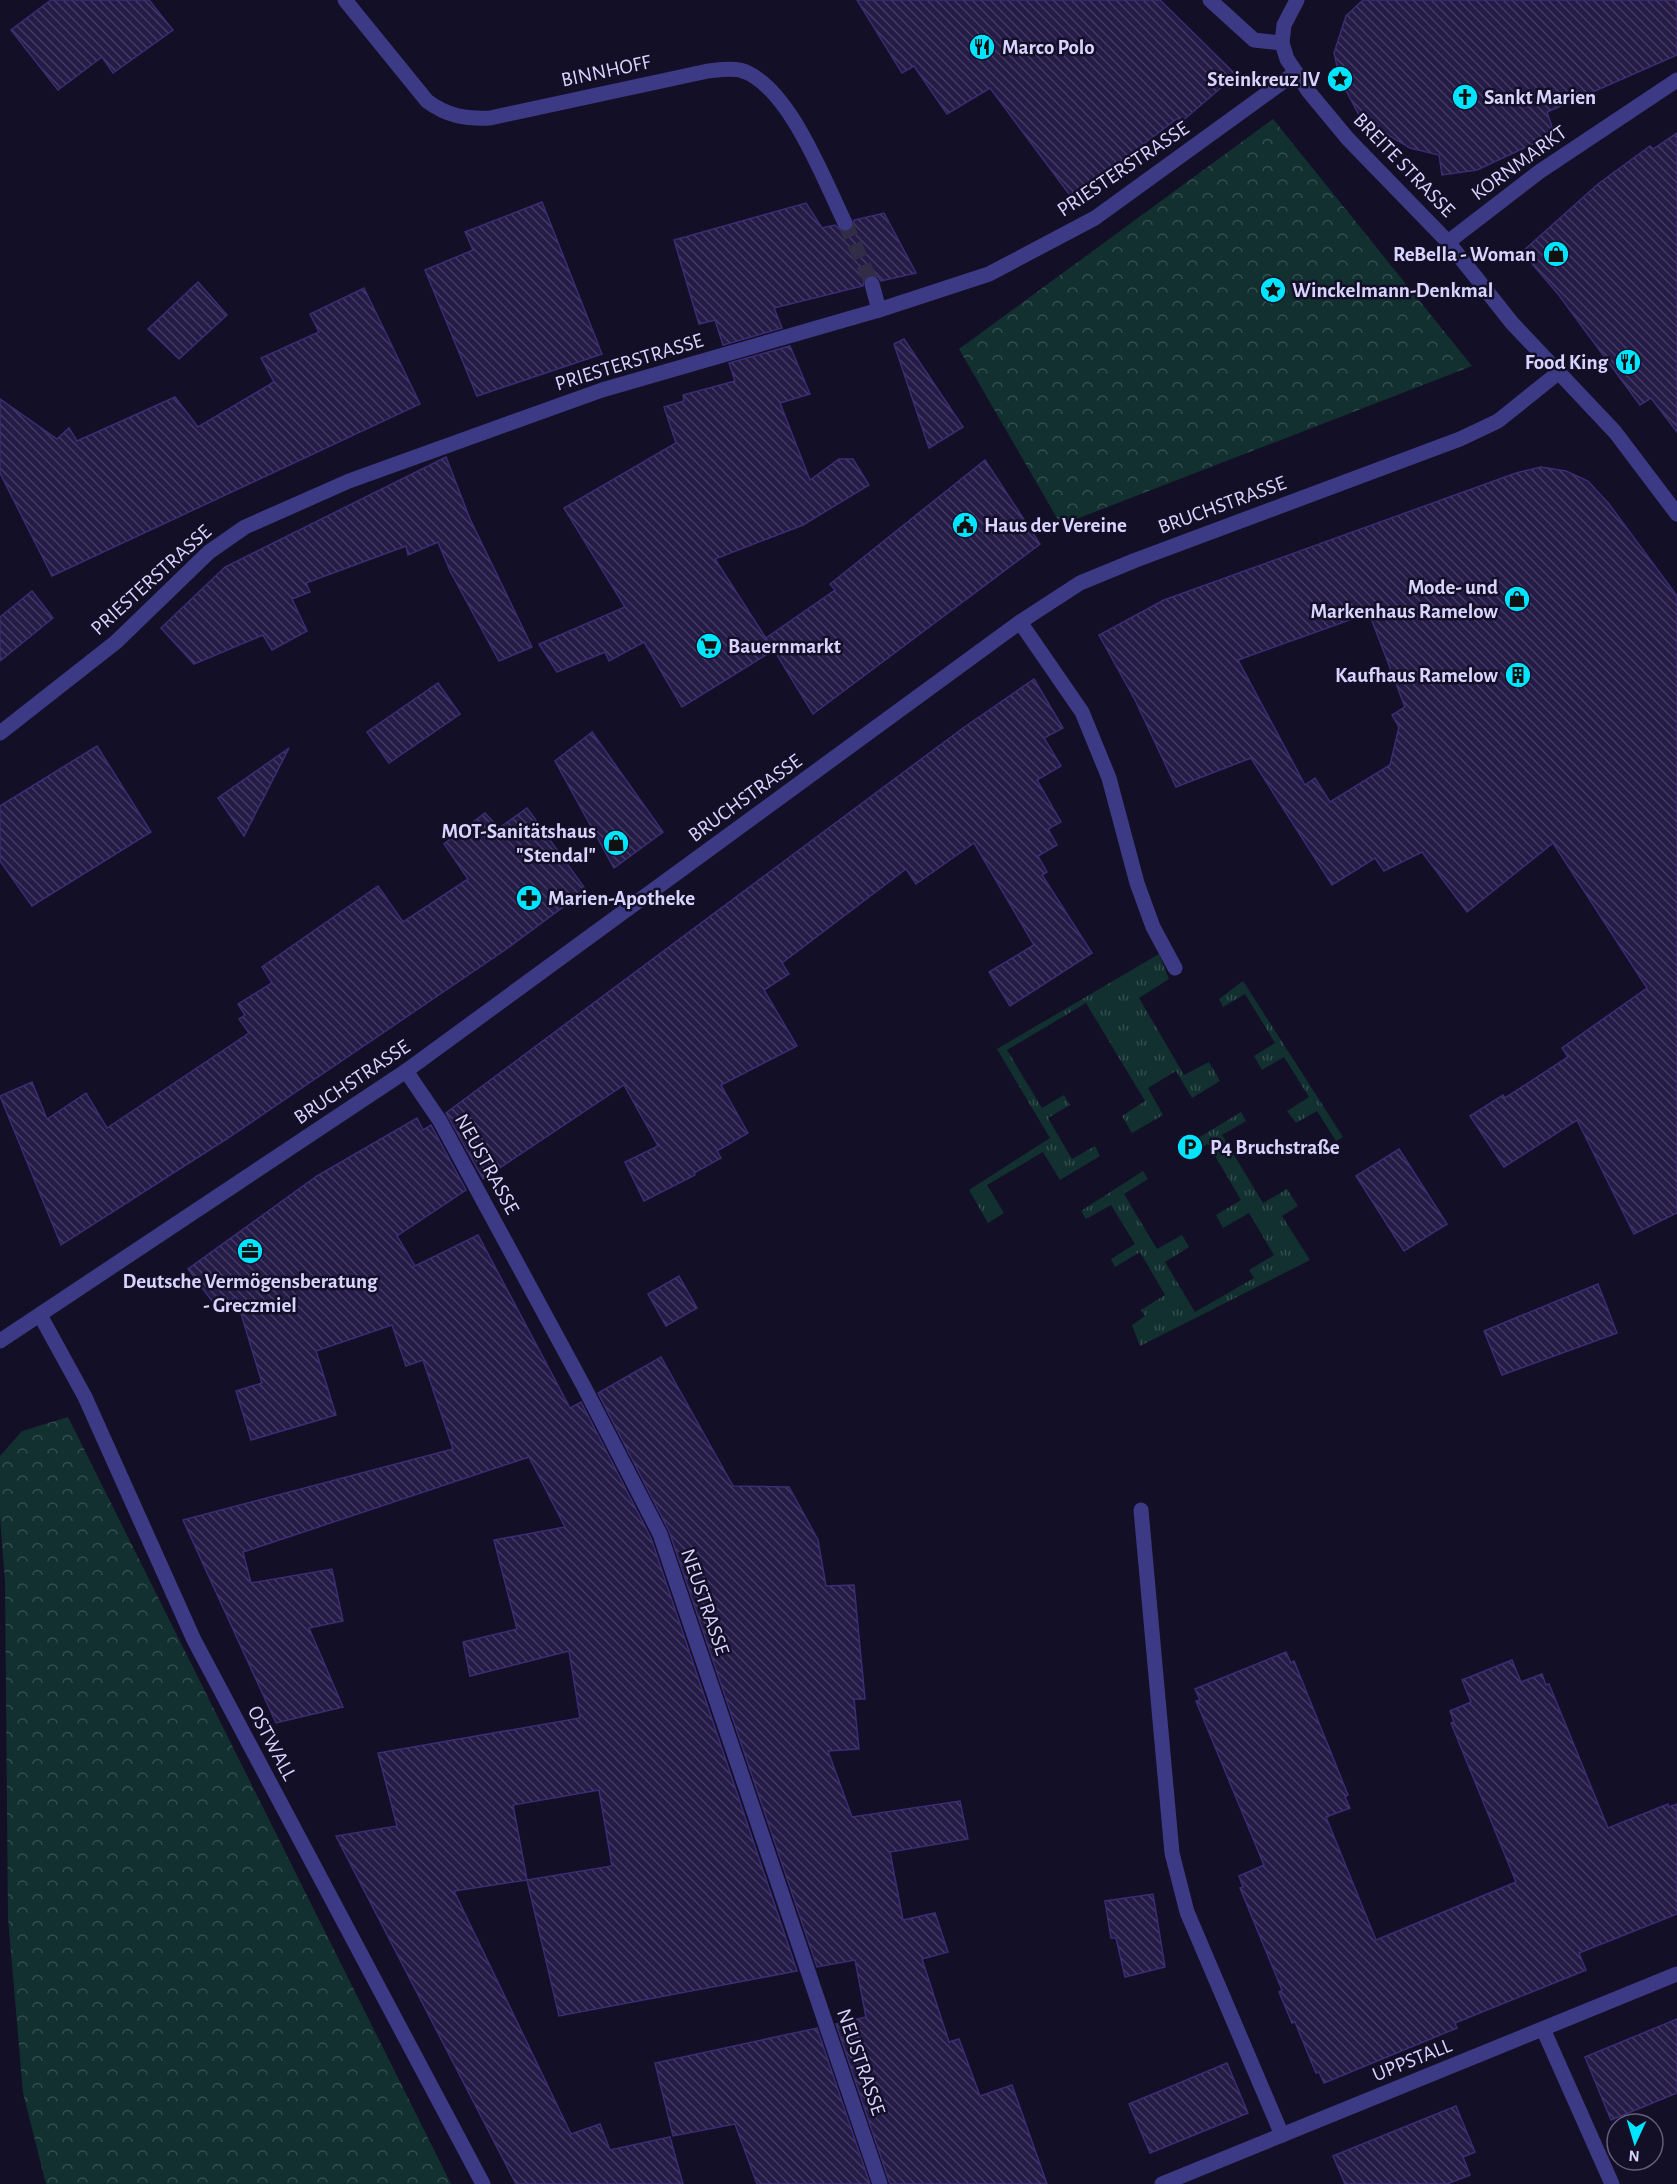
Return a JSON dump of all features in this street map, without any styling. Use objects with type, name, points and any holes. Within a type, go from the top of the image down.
[{"type":"street","name":"BINNHOFF","points":[[345,0],[427,101],[442,112],[465,119],[490,118],[708,70],[739,70],[758,78],[779,98],[791,116],[846,223]]},
{"type":"street","points":[[1210,0],[1254,40],[1282,44],[1284,25],[1297,0]]},
{"type":"street","name":"BREITE STRASSE","points":[[1282,44],[1295,73],[1347,139],[1448,242],[1512,323],[1614,432],[1677,514]]},
{"type":"street","name":"PRIESTERSTRASSE","points":[[0,733],[116,642],[209,552],[245,527],[287,506],[477,433],[602,390],[879,310],[989,274],[1095,218],[1295,73]]},
{"type":"street","name":"KORNMARKT","points":[[1448,242],[1539,172],[1677,80]]},
{"type":"street","points":[[872,284],[879,310]]},
{"type":"street","name":"BRUCHSTRASSE","points":[[0,1341],[406,1071],[1020,622],[1080,583],[1460,439],[1498,421],[1558,373]]},
{"type":"street","points":[[1020,622],[1082,712],[1109,778],[1137,883],[1153,927],[1175,968]]},
{"type":"street","name":"NEUSTRASSE","points":[[406,1071],[446,1131],[582,1383],[660,1534],[880,2184]]},
{"type":"street","name":"OSTWALL","points":[[40,1315],[85,1397],[194,1640],[483,2184]]},
{"type":"street","points":[[1141,1510],[1172,1853],[1187,1912],[1282,2135]]},
{"type":"street","name":"UPPSTALL","points":[[1162,2184],[1677,1974]]},
{"type":"street","points":[[1542,2029],[1612,2184]]},
{"type":"green space","points":[[1273,119],[1472,366],[1061,525],[959,349]]},
{"type":"green space","points":[[1159,954],[1169,979],[1139,998],[1184,1075],[1209,1062],[1220,1081],[1192,1098],[1176,1071],[1148,1088],[1163,1115],[1132,1133],[1122,1116],[1145,1101],[1086,1003],[1007,1050],[1042,1108],[1064,1095],[1070,1105],[1048,1118],[1072,1159],[1095,1146],[1100,1156],[1060,1180],[1043,1152],[987,1185],[1004,1213],[988,1223],[969,1190],[1050,1138],[997,1049]]},
{"type":"green space","points":[[1243,981],[1343,1137],[1336,1141],[1317,1111],[1296,1123],[1287,1111],[1309,1097],[1284,1057],[1262,1070],[1254,1056],[1275,1043],[1245,994],[1223,1007],[1219,999]]},
{"type":"green space","points":[[1241,1112],[1246,1121],[1222,1135],[1263,1203],[1287,1189],[1298,1206],[1282,1216],[1310,1260],[1140,1346],[1132,1325],[1145,1316],[1141,1310],[1165,1295],[1140,1252],[1115,1267],[1111,1259],[1135,1244],[1111,1205],[1086,1219],[1081,1211],[1143,1171],[1148,1179],[1124,1194],[1157,1249],[1182,1235],[1189,1247],[1165,1262],[1195,1312],[1254,1278],[1249,1270],[1274,1255],[1249,1213],[1223,1228],[1216,1215],[1241,1200],[1208,1144],[1182,1158],[1177,1151]]},
{"type":"green space","points":[[68,1417],[451,2184],[46,2184],[23,2093],[8,1918],[5,1582],[0,1516],[0,1456],[22,1431]]},
{"type":"building","points":[[51,0],[149,0],[173,30],[113,73],[102,57],[58,90],[11,30]]},
{"type":"building","points":[[857,0],[1160,0],[1236,75],[1181,122],[1178,118],[1072,198],[990,88],[947,114],[914,66],[902,73]]},
{"type":"building","name":"Sankt Marien","points":[[1363,0],[1677,0],[1677,55],[1547,112],[1553,130],[1548,132],[1550,136],[1477,170],[1442,175],[1439,155],[1410,148],[1361,119],[1340,79],[1334,53],[1346,16]]},
{"type":"building","points":[[1677,133],[1677,432],[1651,398],[1640,405],[1558,294],[1522,252],[1598,184],[1650,146],[1653,149]]},
{"type":"building","points":[[542,202],[602,354],[477,396],[425,270],[473,250],[465,232]]},
{"type":"building","points":[[806,203],[822,228],[835,225],[844,233],[853,229],[854,220],[884,213],[916,273],[881,281],[878,277],[870,275],[865,278],[863,286],[774,308],[782,328],[723,345],[715,320],[699,324],[674,240]]},
{"type":"building","points":[[198,282],[227,315],[179,359],[148,329]]},
{"type":"building","points":[[364,288],[420,404],[52,576],[0,473],[0,399],[57,439],[69,428],[77,441],[175,397],[198,427],[274,382],[261,358],[319,332],[310,314]]},
{"type":"building","points":[[904,339],[963,427],[929,448],[894,344]]},
{"type":"building","points":[[790,346],[810,394],[780,403],[810,480],[839,459],[853,459],[869,485],[803,525],[715,559],[769,643],[766,638],[835,590],[830,584],[985,460],[1040,544],[813,714],[774,650],[682,707],[644,642],[609,661],[605,652],[557,672],[539,644],[625,607],[564,508],[676,443],[664,407],[684,401],[683,395],[735,381],[729,363]]},
{"type":"building","points":[[446,457],[470,519],[532,647],[499,661],[450,571],[438,542],[408,555],[406,546],[306,583],[310,592],[292,599],[307,631],[272,650],[263,635],[194,664],[161,628],[225,567]]},
{"type":"building","points":[[1541,467],[1566,471],[1588,481],[1609,504],[1677,596],[1677,1213],[1634,1234],[1577,1120],[1504,1167],[1470,1116],[1503,1095],[1505,1098],[1568,1057],[1562,1048],[1647,988],[1553,843],[1467,912],[1422,852],[1384,871],[1375,858],[1332,885],[1251,758],[1176,787],[1135,700],[1099,635],[1164,600],[1516,473]],"holes":[[[1369,613],[1405,707],[1392,715],[1399,727],[1390,765],[1330,802],[1315,778],[1305,785],[1238,660]]]},
{"type":"building","points":[[32,591],[53,618],[0,661],[0,617]]},
{"type":"building","points":[[1034,679],[1063,728],[1044,738],[1061,766],[1037,780],[1061,822],[1048,829],[1057,845],[1038,856],[1047,872],[1042,875],[1092,953],[1010,1006],[989,972],[1034,945],[974,843],[916,884],[906,869],[782,963],[789,974],[764,990],[797,1046],[721,1085],[748,1133],[717,1151],[721,1158],[694,1173],[695,1175],[644,1201],[625,1162],[658,1146],[624,1085],[483,1179],[446,1113],[963,728]]},
{"type":"building","points":[[438,683],[460,714],[389,763],[367,732]]},
{"type":"building","points":[[592,732],[663,832],[614,868],[555,761]]},
{"type":"building","points":[[97,746],[151,832],[32,906],[0,861],[0,806]]},
{"type":"building","points":[[289,748],[244,836],[218,798]]},
{"type":"building","points":[[527,808],[586,890],[505,950],[228,1138],[61,1245],[0,1096],[32,1082],[47,1119],[86,1093],[107,1128],[249,1033],[239,1019],[245,1015],[238,1004],[272,983],[262,967],[378,886],[403,922],[468,879],[444,844],[485,813],[499,828]]},
{"type":"building","points":[[417,1118],[423,1130],[431,1125],[466,1190],[397,1236],[415,1266],[478,1235],[570,1408],[581,1402],[651,1538],[797,1971],[559,2016],[527,1880],[454,1891],[571,2134],[600,2124],[610,2150],[670,2137],[683,2184],[516,2184],[336,1836],[397,1826],[378,1753],[580,1718],[569,1651],[470,1676],[463,1642],[517,1629],[494,1540],[565,1527],[529,1457],[243,1552],[251,1583],[332,1569],[343,1621],[309,1628],[343,1707],[276,1723],[183,1520],[453,1449],[423,1360],[406,1366],[392,1325],[316,1351],[336,1415],[251,1440],[236,1391],[262,1383],[236,1297],[218,1309],[188,1269],[317,1176]],"holes":[[[599,1790],[612,1866],[527,1880],[513,1805]]]},
{"type":"building","points":[[1399,1149],[1447,1224],[1404,1251],[1356,1176]]},
{"type":"building","points":[[679,1276],[697,1308],[666,1326],[648,1294]]},
{"type":"building","points":[[1598,1284],[1617,1333],[1502,1375],[1484,1331]]},
{"type":"building","points":[[661,1357],[733,1486],[789,1487],[818,1540],[826,1586],[854,1585],[865,1699],[854,1699],[859,1749],[828,1751],[852,1817],[960,1801],[968,1839],[890,1852],[903,1920],[935,1913],[948,1952],[922,1959],[949,2042],[959,2039],[980,2096],[1012,2085],[1047,2184],[890,2184],[836,2024],[866,2017],[855,1960],[817,1967],[669,1531],[598,1393]]},
{"type":"building","points":[[1286,1652],[1291,1663],[1294,1661],[1348,1795],[1345,1797],[1350,1808],[1326,1817],[1376,1940],[1516,1882],[1451,1723],[1454,1722],[1450,1711],[1471,1702],[1462,1680],[1512,1660],[1521,1682],[1542,1674],[1546,1685],[1549,1684],[1608,1828],[1668,1804],[1669,1807],[1677,1804],[1677,1914],[1579,1953],[1586,1970],[1455,2023],[1457,2028],[1324,2083],[1319,2072],[1316,2073],[1295,2022],[1292,2023],[1279,1992],[1282,1990],[1240,1888],[1243,1887],[1239,1876],[1264,1865],[1196,1701],[1200,1700],[1195,1689]]},
{"type":"building","points":[[1153,1894],[1165,1967],[1125,1977],[1116,1938],[1111,1938],[1105,1901]]},
{"type":"building","points":[[1677,2019],[1677,2093],[1631,2112],[1608,2112],[1585,2057]]},
{"type":"building","points":[[817,2028],[870,2184],[757,2184],[735,2124],[673,2136],[655,2063]]},
{"type":"building","points":[[1227,2063],[1248,2113],[1150,2153],[1129,2104]]},
{"type":"building","points":[[1456,2106],[1475,2152],[1463,2157],[1470,2175],[1447,2184],[1345,2184],[1333,2156]]},
{"type":"tunnel","points":[[845,223],[872,284]]},
{"type":"place","name":"Marco Polo","points":[[982,47]]},
{"type":"place","name":"Steinkreuz IV","points":[[1340,79]]},
{"type":"place","name":"Sankt Marien","points":[[1465,97]]},
{"type":"place","name":"ReBella - Woman","points":[[1556,254]]},
{"type":"place","name":"Winckelmann-Denkmal","points":[[1273,290]]},
{"type":"place","name":"Food King","points":[[1628,362]]},
{"type":"place","name":"Haus der Vereine","points":[[965,525]]},
{"type":"place","name":"Mode- und Markenhaus Ramelow","points":[[1517,599]]},
{"type":"place","name":"Bauernmarkt","points":[[709,646]]},
{"type":"place","name":"Kaufhaus Ramelow","points":[[1518,675]]},
{"type":"place","name":"MOT-Sanitätshaus \"Stendal\"","points":[[616,843]]},
{"type":"place","name":"Marien-Apotheke","points":[[529,898]]},
{"type":"place","name":"P4 Bruchstraße","points":[[1190,1147]]},
{"type":"place","name":"Deutsche Vermögensberatung - Greczmiel","points":[[250,1251]]}]
